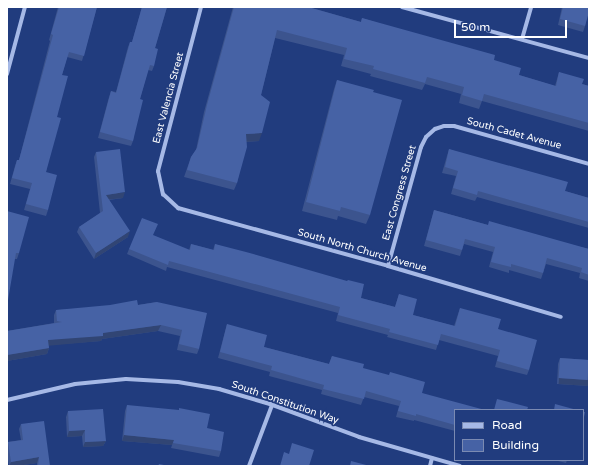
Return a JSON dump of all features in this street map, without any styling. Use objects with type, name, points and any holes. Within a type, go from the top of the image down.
[{"type":"street","points":[[7,74],[25,7]]},
{"type":"street","name":"East Valencia Street","points":[[163,194],[158,171],[201,7]]},
{"type":"street","points":[[402,7],[589,58]]},
{"type":"street","points":[[522,39],[531,7]]},
{"type":"street","name":"South Cadet Avenue","points":[[435,129],[444,126],[454,126],[589,164]]},
{"type":"street","name":"East Congress Street","points":[[388,266],[421,147],[426,137],[435,129]]},
{"type":"street","name":"South North Church Avenue","points":[[163,194],[178,208],[388,266],[561,317]]},
{"type":"street","name":"South Constitution Way","points":[[7,400],[75,384],[126,380],[178,382],[219,389],[272,405],[358,437],[460,466]]},
{"type":"street","points":[[249,466],[272,405]]},
{"type":"street","points":[[430,466],[432,458]]},
{"type":"building","points":[[59,7],[97,7],[84,56],[69,52],[62,75],[68,76],[57,117],[61,118],[46,172],[57,175],[48,210],[26,204],[32,183],[12,178],[17,160],[19,160],[53,35],[51,34]]},
{"type":"building","points":[[142,7],[167,7],[155,48],[158,49],[154,66],[150,65],[140,99],[143,100],[133,141],[100,132],[111,91],[116,93],[130,42],[132,42]]},
{"type":"building","points":[[234,7],[308,7],[361,22],[362,18],[495,55],[494,60],[521,68],[519,75],[556,86],[559,72],[584,79],[582,84],[589,86],[589,123],[484,94],[482,101],[462,95],[464,87],[427,77],[425,83],[373,69],[374,66],[344,59],[347,48],[277,30],[261,95],[270,102],[262,133],[246,134],[247,147],[237,183],[187,170],[191,157],[197,148],[207,105]]},
{"type":"building","points":[[563,7],[589,7],[585,26],[560,19]]},
{"type":"building","points":[[337,80],[374,90],[373,92],[402,100],[370,215],[341,207],[340,211],[306,202]]},
{"type":"building","points":[[120,149],[125,192],[106,195],[130,231],[96,253],[79,227],[103,211],[96,152]]},
{"type":"building","points":[[449,149],[568,182],[565,191],[589,198],[589,222],[478,191],[477,195],[453,188],[458,171],[445,167]]},
{"type":"building","points":[[434,210],[488,225],[489,221],[589,249],[589,275],[581,272],[582,268],[547,258],[543,273],[511,264],[511,267],[491,262],[495,247],[465,239],[462,250],[426,240]]},
{"type":"building","points":[[7,211],[29,217],[19,253],[16,253],[7,306]]},
{"type":"building","points":[[142,218],[158,224],[153,235],[190,250],[191,244],[214,250],[215,244],[347,281],[364,284],[361,298],[395,307],[399,294],[417,299],[413,315],[455,326],[460,308],[501,319],[498,329],[537,340],[529,370],[497,361],[500,350],[441,334],[438,345],[389,332],[390,329],[338,315],[340,307],[169,261],[168,265],[129,249]]},
{"type":"building","points":[[137,300],[138,305],[157,302],[207,313],[199,349],[179,344],[182,330],[161,325],[103,333],[103,336],[48,340],[49,348],[7,355],[7,331],[62,322],[57,321],[56,310],[110,305]]},
{"type":"building","points":[[227,324],[267,335],[264,347],[329,364],[332,356],[364,364],[363,368],[389,375],[390,372],[425,382],[422,393],[481,409],[454,409],[454,425],[416,414],[416,416],[398,411],[401,401],[366,391],[364,399],[323,389],[324,385],[271,370],[272,366],[220,352]]},
{"type":"building","points":[[560,358],[589,360],[588,380],[559,378]]},
{"type":"building","points":[[497,399],[528,407],[527,409],[494,409]]},
{"type":"building","points":[[555,404],[573,409],[554,409]]},
{"type":"building","points":[[127,405],[179,410],[179,408],[210,414],[207,428],[224,432],[221,451],[173,443],[174,440],[124,435]]},
{"type":"building","points":[[103,409],[106,441],[85,442],[85,430],[69,431],[68,411]]},
{"type":"building","points":[[44,421],[50,466],[38,466],[39,457],[11,462],[8,442],[23,440],[21,424]]},
{"type":"building","points":[[292,443],[314,450],[309,466],[280,466],[284,452],[289,454]]},
{"type":"building","points":[[351,461],[370,466],[350,466]]},
{"type":"building","points":[[159,464],[169,466],[158,466]]}]
